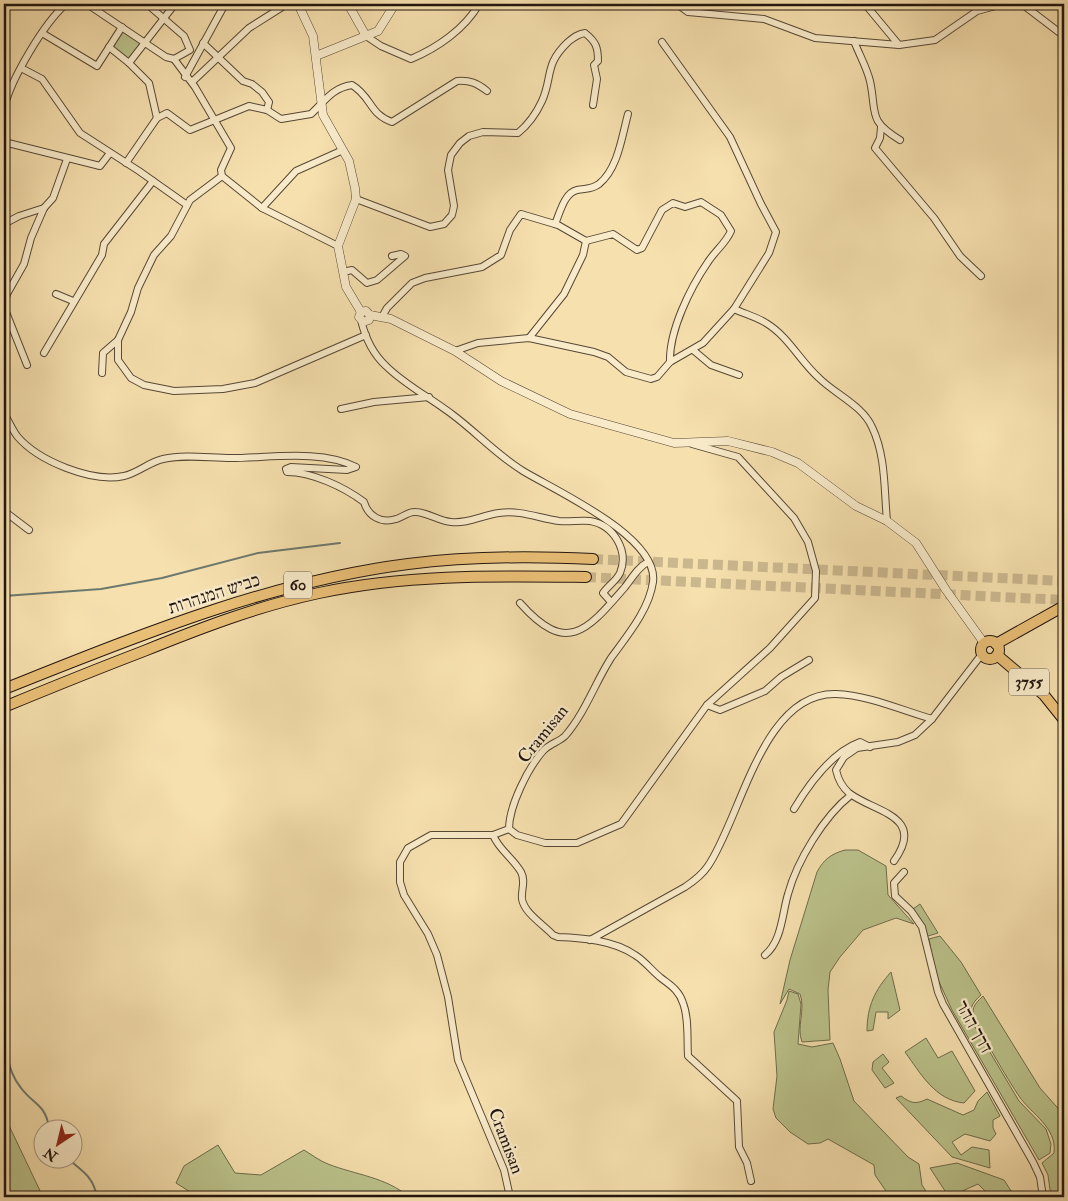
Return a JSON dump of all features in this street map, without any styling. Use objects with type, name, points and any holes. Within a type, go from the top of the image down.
[{"type":"main road","name":"כביש המנהרות","points":[[4,689],[197,615],[288,587],[408,564],[460,558],[539,556],[593,559]]},
{"type":"main road","name":"כביש המנהרות","points":[[4,707],[208,625],[279,602],[321,592],[384,582],[438,577],[586,577]]},
{"type":"main road","points":[[996,644],[1064,606]]},
{"type":"main road","points":[[992,641],[996,644],[998,649],[997,655],[988,659],[982,654],[980,650],[984,643],[992,641]]},
{"type":"main road","name":"3755","points":[[997,655],[1062,713]]},
{"type":"street","points":[[4,108],[8,91],[21,68],[55,13],[66,4]]},
{"type":"street","points":[[87,4],[97,6],[122,27],[166,57],[174,59],[190,50],[184,36],[147,4]]},
{"type":"street","points":[[129,62],[174,4]]},
{"type":"street","points":[[185,77],[226,4]]},
{"type":"street","points":[[192,82],[249,28],[287,4]]},
{"type":"street","points":[[298,4],[313,36],[320,106],[323,115],[349,161],[356,199],[338,246],[346,287],[366,322]]},
{"type":"street","points":[[348,4],[366,36],[381,46],[411,59],[435,48],[474,14],[479,4]]},
{"type":"street","points":[[316,56],[378,31],[395,4]]},
{"type":"street","points":[[677,4],[688,12],[764,19],[816,38],[899,44],[935,40],[977,11],[1003,4]]},
{"type":"street","points":[[865,4],[899,44]]},
{"type":"street","points":[[973,4],[977,11]]},
{"type":"street","points":[[1022,4],[1064,36]]},
{"type":"street","points":[[42,33],[96,66],[122,27]]},
{"type":"street","points":[[356,199],[430,227],[444,224],[452,215],[454,206],[448,170],[451,155],[460,143],[470,136],[483,132],[518,133],[526,127],[533,119],[542,101],[548,71],[555,55],[579,34],[585,33],[595,40],[598,47],[598,61],[594,65],[597,79],[593,104]]},
{"type":"street","points":[[854,41],[870,81],[876,119],[882,127],[900,140]]},
{"type":"street","points":[[455,351],[478,343],[529,338],[594,352],[608,357],[626,372],[650,379],[657,377],[670,362],[693,350],[734,309],[769,253],[776,232],[730,137],[662,42]]},
{"type":"street","points":[[203,44],[220,57],[243,81],[262,92],[269,102],[267,110]]},
{"type":"street","points":[[109,48],[129,62],[149,83],[157,118]]},
{"type":"street","points":[[174,59],[185,77],[192,82],[230,148],[221,170],[222,176],[262,208],[338,246]]},
{"type":"street","points":[[21,68],[42,79],[80,133],[187,205]]},
{"type":"street","points":[[126,163],[157,118],[167,113],[190,130],[249,106],[267,110],[281,119],[311,114],[330,93],[340,87],[352,85],[364,92],[380,118],[392,122],[458,82],[467,80],[478,84],[487,91]]},
{"type":"street","points":[[555,224],[568,194],[576,190],[589,190],[607,176],[618,151],[628,114]]},
{"type":"street","points":[[882,127],[880,138],[875,148],[934,218],[960,256],[981,276]]},
{"type":"street","points":[[4,142],[100,166],[110,152]]},
{"type":"street","points":[[262,208],[296,171],[343,150]]},
{"type":"street","points":[[27,365],[4,306],[7,294],[24,264],[31,238],[44,208],[53,198],[67,159]]},
{"type":"street","points":[[102,373],[103,353],[118,340],[131,312],[138,288],[154,255],[171,236],[190,200],[222,176]]},
{"type":"street","points":[[44,353],[73,301],[102,255],[104,244],[153,181]]},
{"type":"street","points":[[366,322],[381,317],[412,283],[425,278],[482,268],[501,255],[510,230],[521,214],[555,224],[586,241],[612,234],[637,250],[642,248],[662,210],[673,203],[685,207],[701,202],[721,215],[731,231],[708,262],[688,296],[669,347],[670,362]]},
{"type":"street","points":[[4,224],[19,216],[44,208]]},
{"type":"street","points":[[529,338],[564,294],[583,254],[586,241]]},
{"type":"street","points":[[343,272],[352,270],[367,283],[377,280],[405,256],[401,254],[392,256]]},
{"type":"street","points":[[56,294],[73,301]]},
{"type":"street","points":[[734,309],[766,322],[786,338],[800,360],[820,380],[854,405],[871,425],[880,447],[887,522]]},
{"type":"street","points":[[118,340],[118,360],[131,378],[144,385],[174,391],[223,389],[255,383],[366,322],[381,317],[391,319],[455,351],[501,381],[570,414],[674,443],[691,444],[728,441],[772,452],[798,463],[856,506],[887,522],[916,543],[946,590],[984,643]]},
{"type":"street","name":"Cramisan","points":[[366,322],[371,348],[385,366],[455,416],[502,458],[609,521],[631,538],[648,562],[653,582],[636,622],[601,674],[592,694],[564,736],[544,750],[534,765],[515,800],[509,829],[493,835],[431,835],[408,848],[400,862],[400,882],[404,895],[428,934],[437,955],[448,997],[458,1060],[504,1170],[510,1197]]},
{"type":"street","points":[[693,350],[711,365],[739,375]]},
{"type":"street","points":[[341,409],[374,402],[428,397]]},
{"type":"street","points":[[4,412],[17,436],[32,448],[59,465],[85,474],[124,476],[161,459],[190,457],[233,458],[281,454],[323,458],[356,467],[347,470],[291,467],[286,470],[287,472],[319,479],[356,496],[364,502],[366,510],[371,516],[379,520],[394,520],[414,512],[451,522],[468,521],[498,513],[526,512],[556,520],[590,521],[602,525],[620,542],[622,551],[620,573],[602,593],[610,602]]},
{"type":"street","points":[[509,829],[517,835],[545,843],[577,843],[622,824],[707,705],[770,648],[815,598],[816,571],[808,542],[794,518],[758,476],[738,457],[691,444]]},
{"type":"street","points":[[4,511],[29,530]]},
{"type":"street","points":[[520,602],[548,627],[571,634],[587,626],[640,567],[648,562]]},
{"type":"street","points":[[894,861],[902,850],[904,836],[899,823],[886,811],[851,795],[838,779],[836,770],[844,757],[857,748],[898,742],[915,735],[932,719],[982,654]]},
{"type":"street","points":[[707,705],[720,710],[765,691],[781,676],[809,660]]},
{"type":"street","points":[[590,940],[685,887],[699,876],[717,851],[774,730],[789,713],[802,703],[820,696],[836,694],[863,699],[932,719]]},
{"type":"street","points":[[794,809],[828,764],[848,746],[860,742],[871,747]]},
{"type":"street","points":[[765,954],[777,939],[788,892],[800,863],[823,825],[838,805],[851,795]]},
{"type":"street","points":[[493,835],[497,844],[512,858],[523,874],[522,902],[534,916],[558,937],[612,944],[634,954],[662,979],[672,984],[678,992],[684,1003],[688,1056],[738,1101],[739,1147],[747,1163],[751,1181]]},
{"type":"street","name":"דרך ההר","points":[[904,872],[894,883],[895,896],[911,911],[922,927],[938,992],[1033,1162],[1040,1177],[1043,1197]]},
{"type":"green space","points":[[122,27],[143,42],[129,63],[109,47]]},
{"type":"green space","points":[[845,850],[858,850],[886,866],[888,895],[914,924],[896,918],[863,930],[830,972],[828,990],[830,1040],[802,1042],[800,1030],[802,1000],[800,994],[789,989],[780,1004],[790,960],[817,872],[828,858]]},
{"type":"green space","points":[[920,904],[938,933],[928,936],[913,909]]},
{"type":"green space","points":[[940,936],[961,962],[981,995],[972,1007],[972,1022],[1019,1101],[1046,1129],[1051,1144],[1050,1153],[1039,1160],[952,1010],[935,973],[929,939]]},
{"type":"green space","points":[[891,972],[900,1010],[888,1019],[888,1012],[876,1012],[873,1030],[867,1031],[870,1006],[880,985]]},
{"type":"green space","points":[[789,991],[798,994],[801,1004],[798,1044],[812,1047],[833,1043],[854,1101],[908,1157],[919,1164],[922,1185],[929,1196],[932,1197],[890,1197],[875,1175],[874,1165],[828,1139],[820,1143],[808,1144],[790,1132],[776,1118],[773,1109],[777,1076],[774,1032]]},
{"type":"green space","points":[[983,996],[1040,1088],[1064,1115],[1064,1197],[1051,1197],[1048,1175],[1042,1163],[1054,1153],[1052,1136],[1015,1090],[979,1028],[973,1012],[976,1003]]},
{"type":"green space","points":[[926,1038],[938,1058],[952,1051],[975,1091],[964,1103],[945,1097],[930,1085],[905,1052]]},
{"type":"green space","points":[[883,1054],[889,1062],[882,1068],[894,1083],[885,1088],[872,1070],[873,1062]]},
{"type":"green space","points":[[987,1092],[1000,1116],[993,1120],[993,1128],[996,1134],[990,1141],[965,1134],[952,1142],[961,1155],[972,1147],[989,1150],[990,1168],[952,1157],[896,1098],[901,1096],[910,1102],[916,1103],[927,1099],[963,1115],[974,1110],[978,1101]]},
{"type":"green space","points":[[4,1115],[43,1197],[4,1197]]},
{"type":"green space","points":[[218,1145],[235,1173],[261,1175],[304,1150],[328,1164],[391,1185],[409,1197],[198,1197],[176,1183],[184,1166]]},
{"type":"green space","points":[[957,1163],[1004,1180],[1015,1197],[991,1197],[978,1184],[949,1197],[930,1168]]},
{"type":"waterway","points":[[4,596],[101,589],[162,578],[258,553],[340,543]]},
{"type":"waterway","points":[[4,1045],[14,1078],[26,1094],[39,1106],[46,1118]]},
{"type":"waterway","points":[[79,1168],[90,1179],[97,1197]]},
{"type":"tunnel","points":[[593,559],[1064,581]]},
{"type":"tunnel","points":[[586,577],[1064,600]]}]
